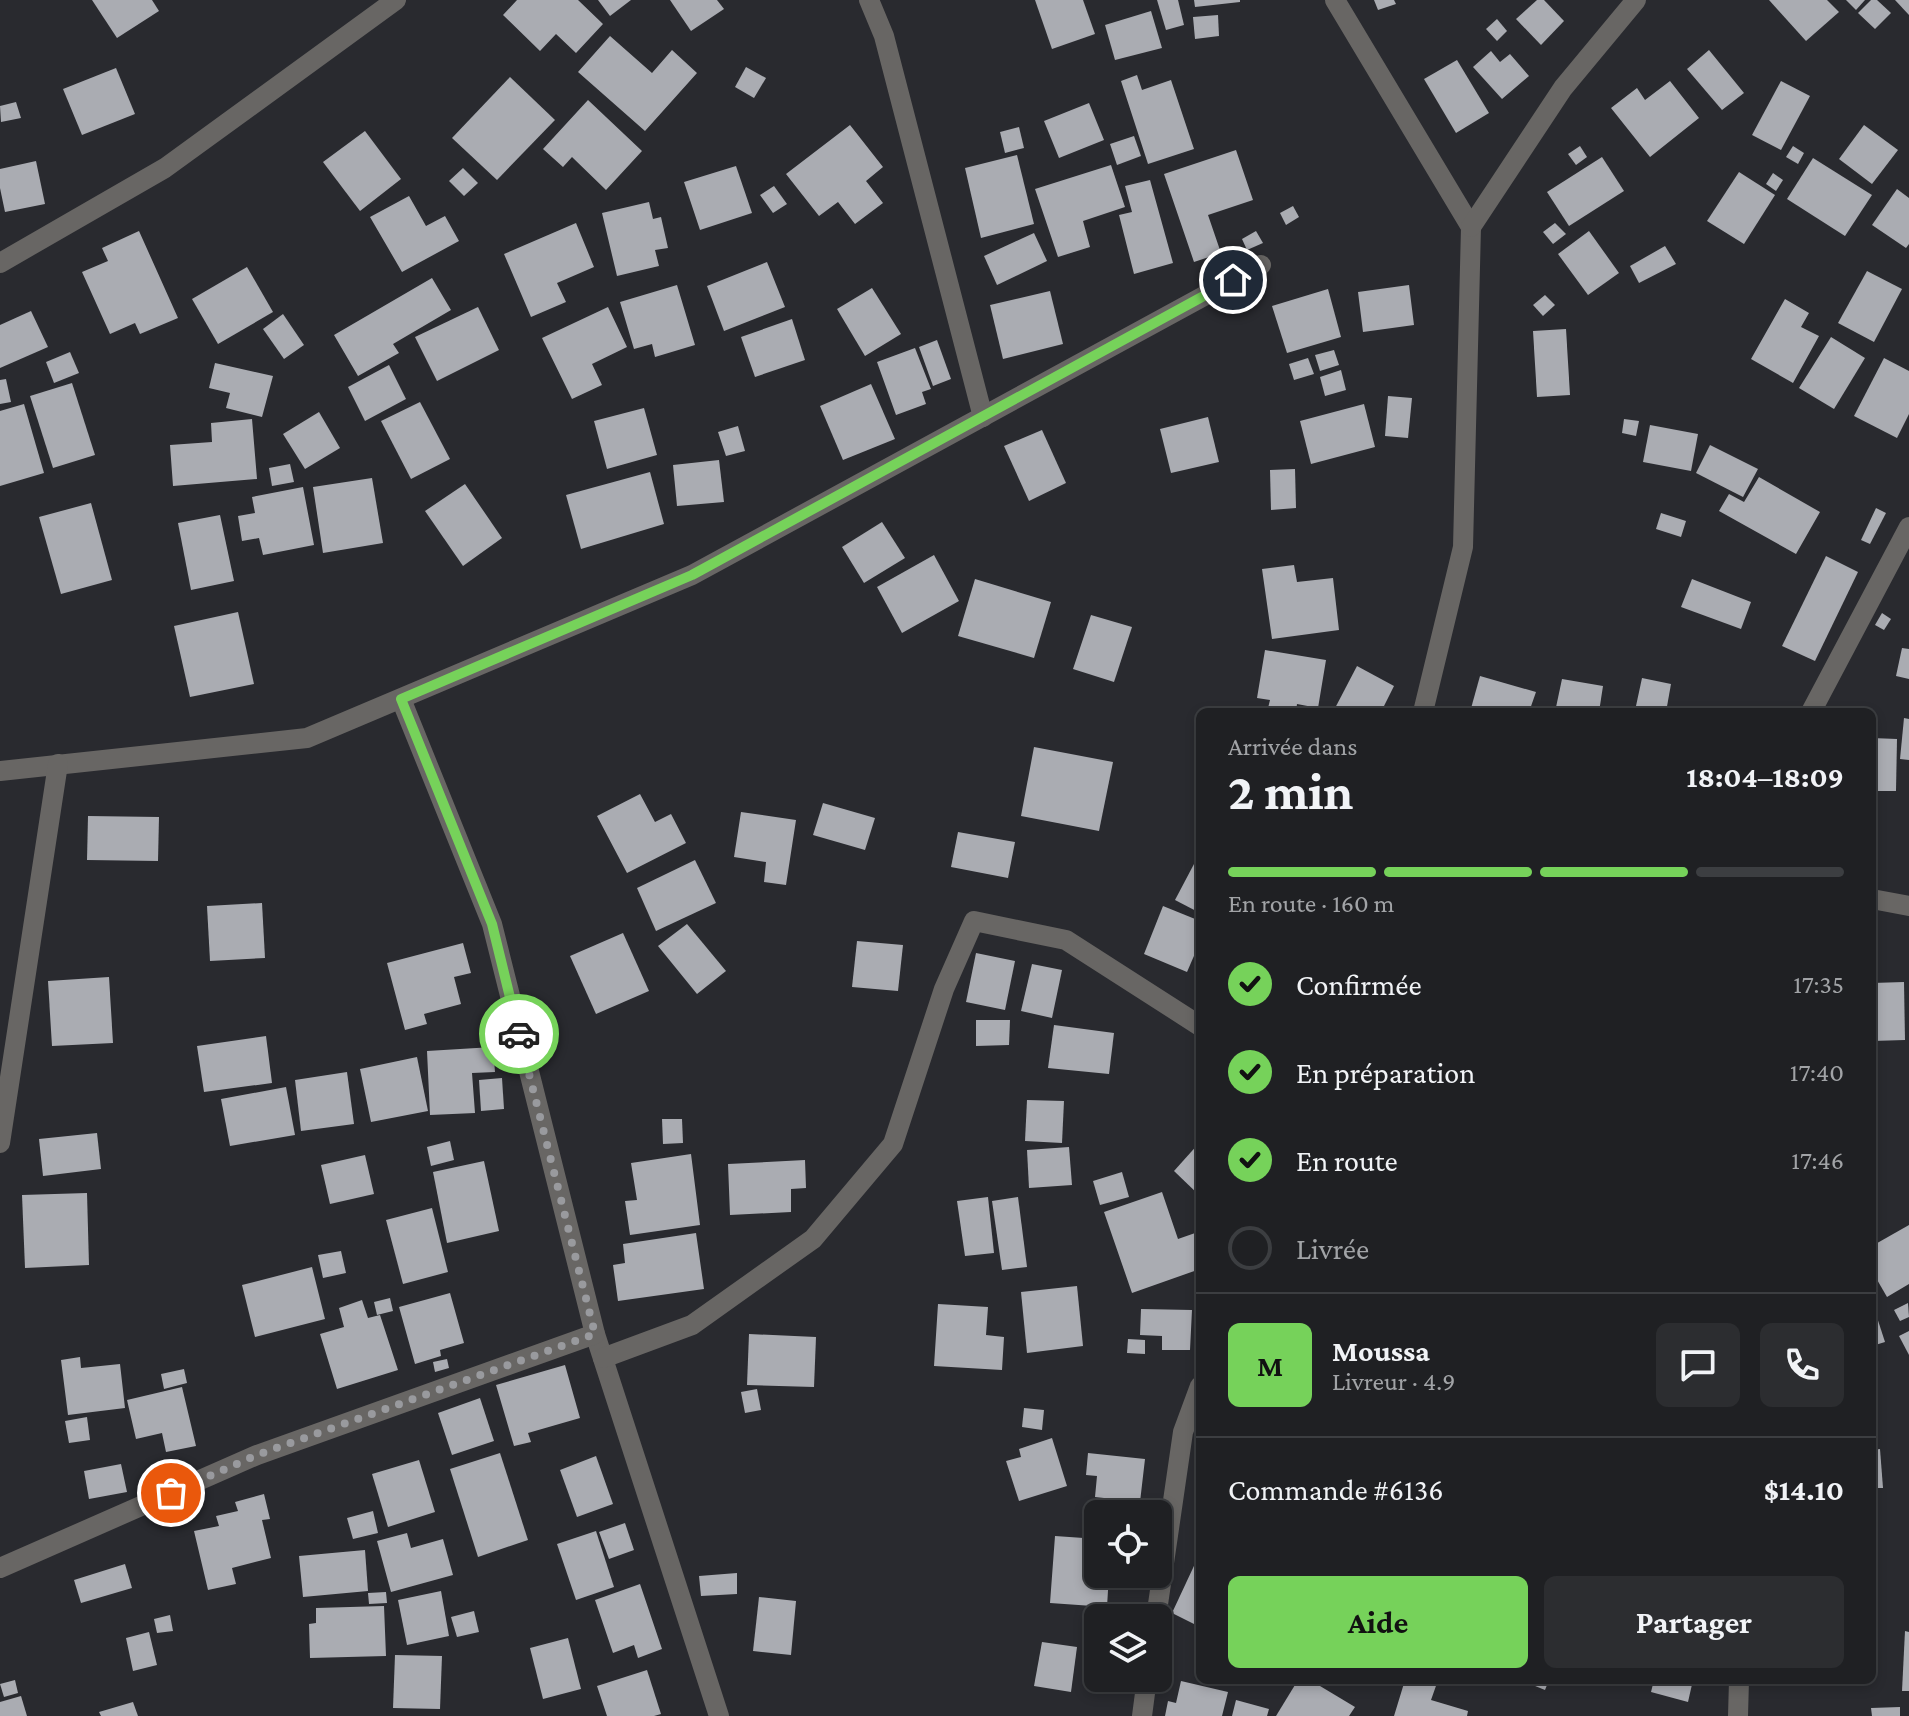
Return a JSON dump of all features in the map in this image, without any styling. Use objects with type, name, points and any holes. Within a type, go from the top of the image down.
[{"type":"street","points":[[0,263],[165,168],[396,0]]},
{"type":"street","points":[[869,0],[884,36],[983,417]]},
{"type":"street","points":[[1335,0],[1471,227]]},
{"type":"street","points":[[1424,708],[1463,547],[1471,227],[1563,88],[1636,0]]},
{"type":"street","points":[[0,771],[307,738],[692,575],[1261,265]]},
{"type":"street","points":[[1813,708],[1909,527]]},
{"type":"street","points":[[401,699],[492,924],[595,1334],[719,1716]]},
{"type":"street","points":[[0,1143],[58,764]]},
{"type":"street","points":[[1876,900],[1909,906]]},
{"type":"street","points":[[603,1358],[692,1325],[813,1239],[893,1144],[944,989],[974,921],[1066,940],[1196,1023]]},
{"type":"street","points":[[0,1568],[257,1455],[595,1334]]},
{"type":"street","points":[[1158,1604],[1183,1432],[1196,1397]]},
{"type":"street","points":[[1738,1716],[1739,1684]]},
{"type":"street","points":[[1142,1716],[1145,1692]]},
{"type":"building","points":[[92,0],[152,0],[159,11],[117,38]]},
{"type":"building","points":[[517,0],[578,0],[603,24],[576,53],[556,34],[540,51],[503,15]]},
{"type":"building","points":[[598,0],[631,0],[610,16]]},
{"type":"building","points":[[670,0],[717,0],[724,9],[691,31]]},
{"type":"building","points":[[1035,0],[1083,0],[1095,34],[1052,49]]},
{"type":"building","points":[[1157,0],[1178,0],[1184,25],[1166,30]]},
{"type":"building","points":[[1194,0],[1240,0],[1240,2],[1195,7]]},
{"type":"building","points":[[1374,0],[1394,0],[1396,4],[1378,10]]},
{"type":"building","points":[[1537,0],[1544,0],[1564,21],[1541,45],[1516,19]]},
{"type":"building","points":[[1769,0],[1827,0],[1839,12],[1806,41]]},
{"type":"building","points":[[1846,0],[1865,0],[1856,10]]},
{"type":"building","points":[[1871,0],[1877,0],[1891,13],[1875,29],[1858,13]]},
{"type":"building","points":[[1895,0],[1909,0],[1909,15]]},
{"type":"building","points":[[1151,11],[1162,48],[1115,60],[1105,25]]},
{"type":"building","points":[[1218,15],[1219,36],[1195,39],[1193,17]]},
{"type":"building","points":[[1497,19],[1507,31],[1497,41],[1486,29]]},
{"type":"building","points":[[610,36],[652,73],[672,50],[697,73],[645,131],[578,72]]},
{"type":"building","points":[[1709,50],[1744,93],[1722,110],[1687,69]]},
{"type":"building","points":[[1491,51],[1500,62],[1510,54],[1529,76],[1502,99],[1473,67]]},
{"type":"building","points":[[1457,60],[1489,113],[1456,133],[1424,79]]},
{"type":"building","points":[[746,67],[766,78],[754,98],[735,87]]},
{"type":"building","points":[[116,68],[135,114],[82,135],[63,89]]},
{"type":"building","points":[[1137,75],[1142,90],[1171,80],[1194,149],[1148,164],[1121,81]]},
{"type":"building","points":[[510,77],[555,120],[497,180],[452,138]]},
{"type":"building","points":[[1670,81],[1699,118],[1650,157],[1611,108],[1637,88],[1645,100]]},
{"type":"building","points":[[1781,81],[1810,96],[1781,150],[1752,135]]},
{"type":"building","points":[[588,100],[642,151],[606,190],[572,157],[563,167],[543,149]]},
{"type":"building","points":[[16,102],[21,118],[1,122],[0,106]]},
{"type":"building","points":[[1089,103],[1104,140],[1059,158],[1044,121]]},
{"type":"building","points":[[850,125],[883,167],[866,181],[883,203],[855,224],[838,202],[819,216],[786,174]]},
{"type":"building","points":[[1864,125],[1898,150],[1872,184],[1839,159]]},
{"type":"building","points":[[1019,127],[1024,148],[1005,153],[1000,132]]},
{"type":"building","points":[[365,131],[401,179],[360,211],[323,162]]},
{"type":"building","points":[[1134,136],[1141,156],[1117,165],[1110,144]]},
{"type":"building","points":[[1580,146],[1587,157],[1576,165],[1568,154]]},
{"type":"building","points":[[1793,146],[1804,153],[1798,164],[1786,157]]},
{"type":"building","points":[[1236,150],[1253,200],[1208,215],[1221,253],[1194,262],[1164,174]]},
{"type":"building","points":[[1017,155],[1034,224],[981,238],[965,168]]},
{"type":"building","points":[[1602,157],[1624,191],[1569,226],[1547,192]]},
{"type":"building","points":[[1813,158],[1872,195],[1845,236],[1787,199]]},
{"type":"building","points":[[36,161],[45,204],[5,212],[0,169]]},
{"type":"building","points":[[1111,165],[1125,207],[1083,221],[1090,247],[1058,257],[1035,189]]},
{"type":"building","points":[[736,166],[752,213],[700,230],[684,182]]},
{"type":"building","points":[[463,168],[478,183],[464,196],[449,181]]},
{"type":"building","points":[[1739,172],[1775,195],[1744,244],[1707,221]]},
{"type":"building","points":[[1773,173],[1783,180],[1776,191],[1766,184]]},
{"type":"building","points":[[1150,180],[1173,263],[1134,274],[1119,215],[1132,212],[1125,186]]},
{"type":"building","points":[[774,186],[787,204],[773,213],[760,195]]},
{"type":"building","points":[[1897,189],[1909,198],[1909,244],[1906,248],[1872,225]]},
{"type":"building","points":[[409,196],[426,226],[445,216],[459,241],[402,272],[370,217]]},
{"type":"building","points":[[649,202],[653,219],[661,217],[668,248],[655,250],[659,266],[617,276],[602,213]]},
{"type":"building","points":[[1293,206],[1299,217],[1286,225],[1280,213]]},
{"type":"building","points":[[576,223],[594,267],[557,283],[566,302],[531,317],[504,254]]},
{"type":"building","points":[[1555,223],[1566,234],[1553,244],[1543,232]]},
{"type":"building","points":[[139,231],[178,318],[140,334],[135,323],[110,334],[82,272],[108,261],[102,248]]},
{"type":"building","points":[[1256,231],[1263,243],[1247,250],[1242,239]]},
{"type":"building","points":[[1589,231],[1619,273],[1588,295],[1558,254]]},
{"type":"building","points":[[1034,233],[1047,261],[997,285],[984,256]]},
{"type":"building","points":[[1665,246],[1676,264],[1639,283],[1630,266]]},
{"type":"building","points":[[767,262],[785,307],[724,331],[707,286]]},
{"type":"building","points":[[247,267],[273,312],[218,344],[192,299]]},
{"type":"building","points":[[1867,271],[1902,289],[1874,342],[1838,323]]},
{"type":"building","points":[[432,278],[451,310],[393,344],[399,353],[358,376],[334,335]]},
{"type":"building","points":[[677,285],[695,345],[655,357],[652,344],[634,349],[620,302]]},
{"type":"building","points":[[1409,285],[1414,325],[1363,332],[1358,292]]},
{"type":"building","points":[[872,288],[901,334],[865,356],[837,309]]},
{"type":"building","points":[[1328,289],[1341,337],[1287,353],[1272,306]]},
{"type":"building","points":[[1050,291],[1063,344],[1003,359],[990,305]]},
{"type":"building","points":[[1545,295],[1555,305],[1543,316],[1533,305]]},
{"type":"building","points":[[1785,299],[1809,313],[1801,327],[1819,336],[1793,383],[1751,359]]},
{"type":"building","points":[[478,307],[499,350],[437,381],[415,337]]},
{"type":"building","points":[[608,307],[627,347],[592,364],[602,385],[572,399],[542,338]]},
{"type":"building","points":[[31,311],[48,347],[0,368],[0,325]]},
{"type":"building","points":[[283,314],[304,345],[284,359],[263,329]]},
{"type":"building","points":[[792,319],[805,360],[755,377],[741,337]]},
{"type":"building","points":[[1566,329],[1570,395],[1537,397],[1533,331]]},
{"type":"building","points":[[1831,337],[1865,358],[1834,409],[1799,388]]},
{"type":"building","points":[[937,340],[951,379],[933,386],[919,347]]},
{"type":"building","points":[[915,348],[931,389],[922,392],[926,404],[896,415],[877,362]]},
{"type":"building","points":[[1334,350],[1339,365],[1320,371],[1315,355]]},
{"type":"building","points":[[70,352],[79,373],[54,383],[46,362]]},
{"type":"building","points":[[1308,358],[1314,374],[1294,380],[1289,364]]},
{"type":"building","points":[[1884,358],[1909,371],[1909,414],[1897,438],[1854,416]]},
{"type":"building","points":[[215,363],[273,376],[262,417],[226,408],[230,393],[209,388]]},
{"type":"building","points":[[389,365],[406,399],[365,421],[348,387]]},
{"type":"building","points":[[1341,370],[1346,390],[1325,396],[1320,377]]},
{"type":"building","points":[[6,379],[11,402],[0,404],[0,380]]},
{"type":"building","points":[[72,383],[95,455],[53,468],[30,396]]},
{"type":"building","points":[[871,384],[895,439],[843,460],[820,406]]},
{"type":"building","points":[[1388,396],[1412,398],[1408,438],[1385,436]]},
{"type":"building","points":[[420,402],[450,459],[411,479],[381,421]]},
{"type":"building","points":[[24,404],[44,473],[0,486],[0,411]]},
{"type":"building","points":[[1364,404],[1375,447],[1311,464],[1300,421]]},
{"type":"building","points":[[644,408],[657,455],[607,469],[594,421]]},
{"type":"building","points":[[319,412],[340,448],[305,469],[283,434]]},
{"type":"building","points":[[1208,417],[1219,462],[1171,473],[1160,429]]},
{"type":"building","points":[[252,419],[257,479],[173,486],[170,445],[212,442],[211,423]]},
{"type":"building","points":[[1624,419],[1639,421],[1636,436],[1622,433]]},
{"type":"building","points":[[1650,425],[1698,434],[1691,471],[1643,462]]},
{"type":"building","points":[[738,426],[745,451],[726,456],[718,432]]},
{"type":"building","points":[[1042,430],[1066,483],[1029,501],[1004,446]]},
{"type":"building","points":[[1710,445],[1758,469],[1743,497],[1696,473]]},
{"type":"building","points":[[719,460],[724,502],[677,506],[673,465]]},
{"type":"building","points":[[290,464],[294,482],[272,486],[269,468]]},
{"type":"building","points":[[1295,469],[1296,508],[1271,510],[1270,470]]},
{"type":"building","points":[[650,472],[664,524],[581,549],[566,495]]},
{"type":"building","points":[[1759,477],[1820,512],[1796,554],[1719,511],[1729,494],[1744,502]]},
{"type":"building","points":[[372,478],[383,543],[323,553],[313,487]]},
{"type":"building","points":[[465,484],[502,538],[463,566],[425,511]]},
{"type":"building","points":[[303,487],[314,545],[263,555],[259,538],[242,541],[238,516],[255,513],[252,497]]},
{"type":"building","points":[[91,503],[112,580],[61,594],[39,517]]},
{"type":"building","points":[[1876,508],[1886,513],[1870,544],[1861,540]]},
{"type":"building","points":[[1661,513],[1686,521],[1681,537],[1656,529]]},
{"type":"building","points":[[220,515],[234,581],[191,590],[178,523]]},
{"type":"building","points":[[882,522],[905,558],[864,583],[842,547]]},
{"type":"building","points":[[934,555],[959,601],[902,633],[877,587]]},
{"type":"building","points":[[1826,556],[1858,572],[1815,661],[1782,646]]},
{"type":"building","points":[[1294,565],[1297,582],[1333,578],[1339,630],[1272,639],[1262,569]]},
{"type":"building","points":[[975,579],[1051,602],[1034,658],[958,636]]},
{"type":"building","points":[[1692,579],[1751,602],[1741,629],[1681,607]]},
{"type":"building","points":[[238,612],[254,684],[190,697],[174,626]]},
{"type":"building","points":[[1882,613],[1891,619],[1884,630],[1875,625]]},
{"type":"building","points":[[1091,615],[1132,627],[1114,682],[1073,669]]},
{"type":"building","points":[[1902,648],[1909,649],[1909,679],[1896,676]]},
{"type":"building","points":[[1265,650],[1326,660],[1318,708],[1297,704],[1296,708],[1268,708],[1270,700],[1257,698]]},
{"type":"building","points":[[1357,666],[1394,686],[1383,708],[1335,708]]},
{"type":"building","points":[[1480,676],[1536,692],[1530,708],[1471,708]]},
{"type":"building","points":[[1642,678],[1671,684],[1667,708],[1636,706]]},
{"type":"building","points":[[1562,679],[1603,686],[1600,708],[1556,708]]},
{"type":"building","points":[[1904,718],[1909,719],[1909,760],[1900,759]]},
{"type":"building","points":[[1876,738],[1897,739],[1896,791],[1876,791]]},
{"type":"building","points":[[1034,747],[1113,762],[1099,831],[1021,816]]},
{"type":"building","points":[[640,794],[655,822],[671,814],[686,843],[627,873],[597,816]]},
{"type":"building","points":[[823,803],[875,818],[865,850],[813,835]]},
{"type":"building","points":[[741,812],[796,820],[786,885],[764,882],[766,862],[734,857]]},
{"type":"building","points":[[88,816],[159,817],[158,861],[87,860]]},
{"type":"building","points":[[958,832],[1015,842],[1008,878],[951,867]]},
{"type":"building","points":[[695,860],[716,903],[656,931],[637,888]]},
{"type":"building","points":[[1194,864],[1196,865],[1196,911],[1175,900]]},
{"type":"building","points":[[262,903],[265,958],[210,961],[207,906]]},
{"type":"building","points":[[1163,906],[1196,919],[1196,951],[1187,972],[1144,954]]},
{"type":"building","points":[[687,924],[726,971],[697,994],[658,946]]},
{"type":"building","points":[[623,933],[649,991],[596,1014],[570,956]]},
{"type":"building","points":[[857,941],[903,945],[898,991],[852,987]]},
{"type":"building","points":[[463,943],[471,973],[454,977],[461,1004],[424,1014],[427,1024],[405,1030],[387,963]]},
{"type":"building","points":[[976,953],[1015,961],[1005,1010],[966,1002]]},
{"type":"building","points":[[1032,964],[1062,970],[1052,1018],[1021,1011]]},
{"type":"building","points":[[109,977],[113,1043],[52,1046],[48,981]]},
{"type":"building","points":[[1904,982],[1905,1040],[1876,1041],[1876,983]]},
{"type":"building","points":[[976,1020],[1010,1020],[1009,1045],[976,1046]]},
{"type":"building","points":[[1054,1025],[1114,1033],[1109,1074],[1048,1068]]},
{"type":"building","points":[[266,1036],[272,1083],[204,1092],[197,1046]]},
{"type":"building","points":[[493,1047],[495,1072],[472,1073],[475,1113],[430,1115],[427,1051]]},
{"type":"building","points":[[417,1057],[428,1111],[371,1122],[360,1069]]},
{"type":"building","points":[[347,1072],[354,1124],[301,1131],[295,1080]]},
{"type":"building","points":[[502,1078],[504,1109],[481,1111],[479,1080]]},
{"type":"building","points":[[286,1087],[295,1135],[230,1146],[221,1099]]},
{"type":"building","points":[[1027,1100],[1064,1101],[1062,1143],[1025,1141]]},
{"type":"building","points":[[662,1119],[682,1119],[683,1143],[663,1144]]},
{"type":"building","points":[[97,1133],[101,1169],[43,1176],[39,1139]]},
{"type":"building","points":[[450,1141],[454,1160],[431,1166],[427,1147]]},
{"type":"building","points":[[1196,1146],[1196,1192],[1174,1171]]},
{"type":"building","points":[[1069,1147],[1072,1185],[1029,1188],[1027,1150]]},
{"type":"building","points":[[691,1154],[700,1225],[630,1235],[625,1201],[637,1200],[631,1163]]},
{"type":"building","points":[[365,1155],[374,1194],[330,1204],[321,1165]]},
{"type":"building","points":[[805,1160],[806,1188],[791,1189],[791,1212],[730,1215],[728,1164]]},
{"type":"building","points":[[484,1161],[499,1231],[447,1243],[433,1172]]},
{"type":"building","points":[[1122,1172],[1129,1197],[1100,1205],[1093,1181]]},
{"type":"building","points":[[1162,1192],[1178,1239],[1196,1233],[1196,1270],[1132,1293],[1104,1212]]},
{"type":"building","points":[[87,1193],[89,1265],[25,1268],[22,1195]]},
{"type":"building","points":[[988,1197],[994,1253],[965,1256],[957,1201]]},
{"type":"building","points":[[1018,1197],[1027,1267],[1002,1270],[992,1201]]},
{"type":"building","points":[[432,1208],[448,1272],[403,1284],[386,1220]]},
{"type":"building","points":[[1909,1225],[1909,1284],[1887,1297],[1876,1278],[1876,1244]]},
{"type":"building","points":[[696,1233],[704,1289],[618,1301],[613,1265],[625,1263],[623,1244]]},
{"type":"building","points":[[341,1251],[346,1273],[323,1278],[318,1255]]},
{"type":"building","points":[[312,1267],[325,1319],[255,1337],[242,1285]]},
{"type":"building","points":[[1077,1286],[1083,1346],[1027,1353],[1021,1292]]},
{"type":"building","points":[[450,1293],[464,1343],[440,1350],[441,1356],[415,1364],[399,1307]]},
{"type":"building","points":[[390,1298],[393,1311],[377,1315],[374,1302]]},
{"type":"building","points":[[362,1300],[368,1318],[380,1315],[398,1370],[337,1389],[320,1334],[344,1327],[339,1308]]},
{"type":"building","points":[[1908,1303],[1909,1317],[1900,1321],[1894,1310]]},
{"type":"building","points":[[938,1304],[988,1307],[986,1335],[1004,1337],[1002,1370],[934,1366]]},
{"type":"building","points":[[1141,1309],[1192,1310],[1190,1350],[1162,1350],[1162,1336],[1140,1335]]},
{"type":"building","points":[[1876,1314],[1885,1342],[1876,1345]]},
{"type":"building","points":[[1909,1331],[1909,1355],[1899,1336]]},
{"type":"building","points":[[749,1334],[816,1337],[814,1387],[747,1385]]},
{"type":"building","points":[[1128,1339],[1145,1340],[1145,1354],[1127,1353]]},
{"type":"building","points":[[80,1357],[81,1368],[120,1364],[125,1408],[68,1415],[61,1360]]},
{"type":"building","points":[[447,1359],[449,1368],[435,1372],[433,1362]]},
{"type":"building","points":[[565,1365],[580,1418],[528,1433],[531,1442],[514,1446],[496,1385]]},
{"type":"building","points":[[184,1369],[187,1383],[164,1389],[161,1374]]},
{"type":"building","points":[[182,1387],[196,1446],[166,1452],[162,1433],[136,1439],[127,1400]]},
{"type":"building","points":[[757,1389],[761,1410],[745,1413],[741,1392]]},
{"type":"building","points":[[480,1398],[494,1441],[452,1455],[438,1413]]},
{"type":"building","points":[[1024,1408],[1044,1410],[1042,1430],[1022,1427]]},
{"type":"building","points":[[87,1417],[90,1440],[69,1443],[65,1421]]},
{"type":"building","points":[[1052,1438],[1067,1486],[1019,1501],[1006,1461],[1021,1457],[1019,1449]]},
{"type":"building","points":[[1880,1449],[1883,1488],[1876,1488],[1876,1450]]},
{"type":"building","points":[[500,1453],[528,1540],[478,1557],[450,1469]]},
{"type":"building","points":[[1088,1453],[1145,1459],[1140,1500],[1095,1497],[1097,1476],[1086,1475]]},
{"type":"building","points":[[596,1456],[613,1504],[577,1517],[560,1470]]},
{"type":"building","points":[[419,1460],[435,1512],[388,1527],[372,1474]]},
{"type":"building","points":[[121,1464],[127,1492],[89,1499],[84,1471]]},
{"type":"building","points":[[264,1494],[270,1519],[262,1520],[271,1558],[232,1568],[236,1584],[208,1590],[194,1531],[219,1526],[216,1516],[238,1511],[235,1502]]},
{"type":"building","points":[[373,1511],[378,1533],[353,1539],[347,1518]]},
{"type":"building","points":[[625,1523],[634,1550],[609,1559],[599,1532]]},
{"type":"building","points":[[596,1531],[614,1587],[576,1600],[557,1544]]},
{"type":"building","points":[[407,1533],[411,1548],[443,1539],[453,1575],[391,1592],[377,1541]]},
{"type":"building","points":[[1055,1536],[1084,1538],[1084,1588],[1108,1588],[1107,1604],[1050,1603]]},
{"type":"building","points":[[365,1550],[368,1591],[303,1597],[299,1556]]},
{"type":"building","points":[[1196,1562],[1196,1625],[1172,1613]]},
{"type":"building","points":[[125,1564],[132,1588],[81,1603],[74,1580]]},
{"type":"building","points":[[737,1573],[737,1594],[701,1596],[699,1576]]},
{"type":"building","points":[[640,1584],[662,1649],[638,1658],[634,1645],[613,1653],[595,1600]]},
{"type":"building","points":[[441,1591],[449,1636],[407,1645],[398,1600]]},
{"type":"building","points":[[386,1592],[387,1603],[369,1604],[368,1593]]},
{"type":"building","points":[[759,1597],[796,1601],[791,1655],[753,1651]]},
{"type":"building","points":[[384,1606],[386,1656],[310,1658],[309,1624],[316,1623],[316,1608]]},
{"type":"building","points":[[474,1611],[479,1632],[457,1637],[451,1617]]},
{"type":"building","points":[[170,1615],[173,1631],[157,1633],[154,1619]]},
{"type":"building","points":[[1905,1631],[1909,1632],[1909,1691],[1902,1691]]},
{"type":"building","points":[[149,1632],[157,1665],[133,1671],[126,1638]]},
{"type":"building","points":[[568,1638],[581,1689],[543,1699],[530,1648]]},
{"type":"building","points":[[1042,1642],[1077,1647],[1071,1692],[1034,1686]]},
{"type":"building","points":[[395,1655],[442,1656],[440,1709],[393,1708]]},
{"type":"building","points":[[647,1670],[661,1714],[607,1716],[597,1686]]},
{"type":"building","points":[[15,1680],[18,1693],[4,1697],[0,1684]]},
{"type":"building","points":[[1181,1681],[1228,1692],[1222,1716],[1165,1716],[1168,1701],[1176,1703]]},
{"type":"building","points":[[1296,1684],[1317,1684],[1355,1707],[1349,1716],[1276,1716]]},
{"type":"building","points":[[1404,1684],[1437,1684],[1431,1700],[1468,1711],[1467,1716],[1394,1716]]},
{"type":"building","points":[[1530,1684],[1547,1684],[1545,1690]]},
{"type":"building","points":[[1653,1684],[1692,1684],[1688,1702],[1651,1692]]},
{"type":"building","points":[[21,1696],[27,1716],[0,1716],[0,1702]]},
{"type":"building","points":[[1236,1700],[1269,1709],[1267,1716],[1232,1716]]},
{"type":"building","points":[[133,1702],[138,1716],[101,1716],[99,1712]]},
{"type":"building","points":[[1900,1707],[1900,1716],[1872,1716],[1871,1708]]},
{"type":"way so far","points":[[171,1493],[257,1455],[595,1334],[519,1034]]},
{"type":"route","points":[[519,1034],[492,924],[401,699],[692,575],[1233,280]]}]
